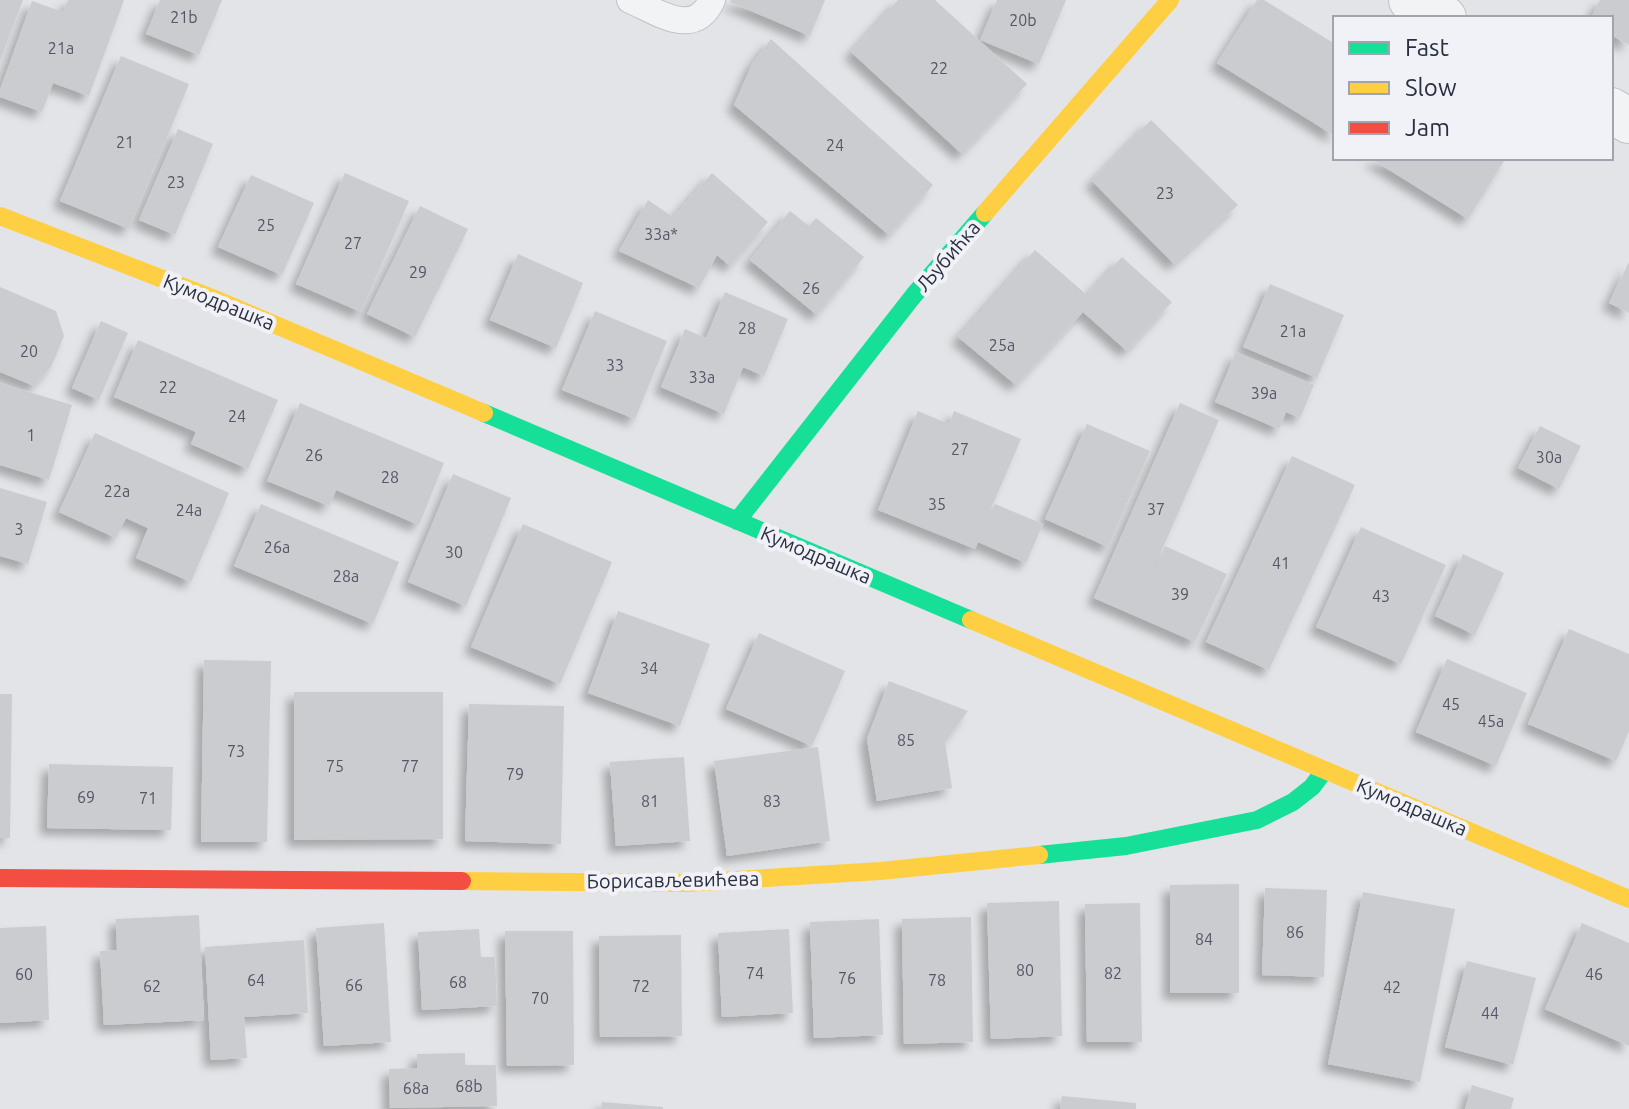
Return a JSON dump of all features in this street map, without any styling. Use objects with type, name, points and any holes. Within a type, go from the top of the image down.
[{"type":"street","name":"Љубићка","points":[[737,521],[914,295],[1170,0]]},
{"type":"street","points":[[1411,0],[1440,16]]},
{"type":"street","name":"Кумодрашка","points":[[0,216],[217,300],[1629,899]]},
{"type":"street","name":"Борисављевићева","points":[[0,878],[687,883],[880,871],[1126,846],[1257,820],[1293,802],[1312,787],[1324,771]]},
{"type":"lane","points":[[630,0],[678,22],[695,20],[707,11],[712,0]]},
{"type":"building","points":[[0,0],[23,0],[0,61]]},
{"type":"building","points":[[68,0],[124,0],[89,96],[53,83],[42,112],[0,97],[32,1],[63,12]]},
{"type":"building","points":[[160,0],[222,0],[199,55],[146,34]]},
{"type":"building","points":[[731,0],[825,0],[810,36]]},
{"type":"building","points":[[898,0],[935,0],[1027,84],[962,154],[851,52]]},
{"type":"building","points":[[997,0],[1066,0],[1039,64],[980,40]]},
{"type":"building","points":[[1257,0],[1264,0],[1333,43],[1333,135],[1217,63]]},
{"type":"building","points":[[1600,0],[1629,0],[1629,45],[1613,36],[1613,16],[1592,16]]},
{"type":"building","points":[[771,39],[933,185],[889,235],[734,105],[752,64]]},
{"type":"building","points":[[121,56],[189,84],[129,229],[60,201]]},
{"type":"building","points":[[1151,120],[1238,205],[1174,264],[1092,181]]},
{"type":"building","points":[[178,129],[213,144],[175,235],[139,220]]},
{"type":"building","points":[[1373,160],[1505,160],[1468,219]]},
{"type":"building","points":[[345,173],[409,201],[361,312],[296,284]]},
{"type":"building","points":[[712,173],[768,222],[730,266],[717,255],[699,288],[619,251],[648,200],[673,217]]},
{"type":"building","points":[[251,175],[314,203],[282,275],[218,247]]},
{"type":"building","points":[[420,206],[468,229],[415,337],[367,314]]},
{"type":"building","points":[[790,211],[809,226],[816,218],[864,257],[817,315],[750,260]]},
{"type":"building","points":[[1035,250],[1087,295],[1122,257],[1172,302],[1127,351],[1083,312],[1016,385],[958,337]]},
{"type":"building","points":[[518,254],[583,283],[556,348],[490,320]]},
{"type":"building","points":[[1629,262],[1629,313],[1609,303]]},
{"type":"building","points":[[1270,284],[1344,315],[1317,378],[1243,347]]},
{"type":"building","points":[[0,287],[56,311],[64,336],[51,367],[34,386],[0,372]]},
{"type":"building","points":[[725,292],[788,319],[764,376],[743,367],[724,414],[661,387],[685,329],[706,338]]},
{"type":"building","points":[[595,311],[667,341],[635,419],[562,390]]},
{"type":"building","points":[[101,321],[128,333],[99,400],[72,388]]},
{"type":"building","points":[[138,340],[278,400],[248,469],[191,444],[196,432],[114,397]]},
{"type":"building","points":[[1236,352],[1314,385],[1300,418],[1286,412],[1279,429],[1215,402]]},
{"type":"building","points":[[0,383],[72,405],[49,480],[0,465]]},
{"type":"building","points":[[300,403],[444,463],[419,525],[336,490],[329,506],[267,481]]},
{"type":"building","points":[[1180,403],[1219,420],[1150,577],[1165,546],[1227,574],[1195,642],[1094,598]]},
{"type":"building","points":[[918,411],[949,424],[954,411],[1021,439],[990,511],[995,504],[1043,524],[1026,563],[978,542],[975,549],[878,510]]},
{"type":"building","points":[[1087,424],[1150,451],[1108,547],[1045,519]]},
{"type":"building","points":[[1540,426],[1581,446],[1559,489],[1518,468]]},
{"type":"building","points":[[95,433],[229,493],[191,582],[136,558],[148,528],[126,518],[116,538],[59,512]]},
{"type":"building","points":[[1292,456],[1355,485],[1269,670],[1206,642]]},
{"type":"building","points":[[453,474],[511,498],[466,606],[408,582]]},
{"type":"building","points":[[0,488],[47,502],[28,564],[0,556]]},
{"type":"building","points":[[261,504],[399,562],[373,624],[234,566]]},
{"type":"building","points":[[523,524],[612,562],[560,684],[471,647]]},
{"type":"building","points":[[1361,527],[1446,565],[1401,664],[1316,627]]},
{"type":"building","points":[[1463,554],[1504,573],[1475,635],[1435,616]]},
{"type":"building","points":[[618,611],[710,644],[680,726],[588,693]]},
{"type":"building","points":[[1569,629],[1629,654],[1629,731],[1616,761],[1528,724]]},
{"type":"building","points":[[759,633],[845,671],[812,746],[726,709]]},
{"type":"building","points":[[1447,659],[1527,693],[1496,766],[1416,732]]},
{"type":"building","points":[[204,660],[271,661],[267,842],[201,842]]},
{"type":"building","points":[[889,681],[968,711],[945,742],[952,788],[877,801],[867,739]]},
{"type":"building","points":[[294,692],[443,692],[443,839],[294,840]]},
{"type":"building","points":[[0,694],[12,694],[10,838],[0,838]]},
{"type":"building","points":[[469,704],[564,706],[561,844],[465,841]]},
{"type":"building","points":[[818,747],[830,841],[727,856],[714,761]]},
{"type":"building","points":[[684,757],[690,841],[616,846],[610,762]]},
{"type":"building","points":[[49,764],[173,767],[171,830],[47,828]]},
{"type":"building","points":[[1239,884],[1239,993],[1170,993],[1170,885]]},
{"type":"building","points":[[1265,888],[1327,890],[1324,977],[1262,975]]},
{"type":"building","points":[[1363,892],[1455,909],[1420,1082],[1328,1064]]},
{"type":"building","points":[[1059,901],[1062,1036],[991,1039],[987,903]]},
{"type":"building","points":[[1140,903],[1142,1042],[1087,1042],[1085,904]]},
{"type":"building","points":[[199,915],[204,1020],[104,1025],[100,951],[117,950],[116,919]]},
{"type":"building","points":[[971,917],[973,1042],[904,1044],[902,919]]},
{"type":"building","points":[[879,919],[883,1035],[814,1038],[810,922]]},
{"type":"building","points":[[384,923],[391,1042],[324,1046],[316,928]]},
{"type":"building","points":[[1582,923],[1629,943],[1629,1046],[1545,1009]]},
{"type":"building","points":[[46,926],[49,1020],[0,1023],[0,928]]},
{"type":"building","points":[[479,929],[481,957],[495,957],[497,1006],[422,1010],[418,932]]},
{"type":"building","points":[[789,929],[793,1013],[722,1017],[718,933]]},
{"type":"building","points":[[505,931],[573,931],[574,1065],[507,1066]]},
{"type":"building","points":[[681,935],[682,1036],[600,1037],[599,936]]},
{"type":"building","points":[[304,940],[308,1013],[244,1017],[247,1058],[211,1060],[205,947]]},
{"type":"building","points":[[1467,961],[1536,978],[1513,1065],[1445,1047]]},
{"type":"building","points":[[465,1053],[465,1065],[496,1065],[497,1106],[390,1108],[389,1069],[417,1068],[417,1054]]},
{"type":"building","points":[[1472,1085],[1514,1098],[1511,1109],[1465,1109]]},
{"type":"building","points":[[1062,1096],[1136,1103],[1136,1109],[1060,1109]]},
{"type":"building","points":[[602,1102],[663,1107],[663,1109],[601,1109]]},
{"type":"traffic: fast","points":[[737,521],[914,295],[985,213]]},
{"type":"traffic: fast","points":[[484,413],[971,620]]},
{"type":"traffic: fast","points":[[1039,855],[1126,846],[1257,820],[1293,802],[1312,787],[1324,771]]},
{"type":"traffic: slow","points":[[985,213],[1170,0]]},
{"type":"traffic: slow","points":[[0,216],[217,300],[484,413]]},
{"type":"traffic: slow","points":[[971,620],[1629,899]]},
{"type":"traffic: slow","points":[[462,881],[687,883],[880,871],[1039,855]]},
{"type":"traffic: jam","points":[[0,878],[462,881]]}]
